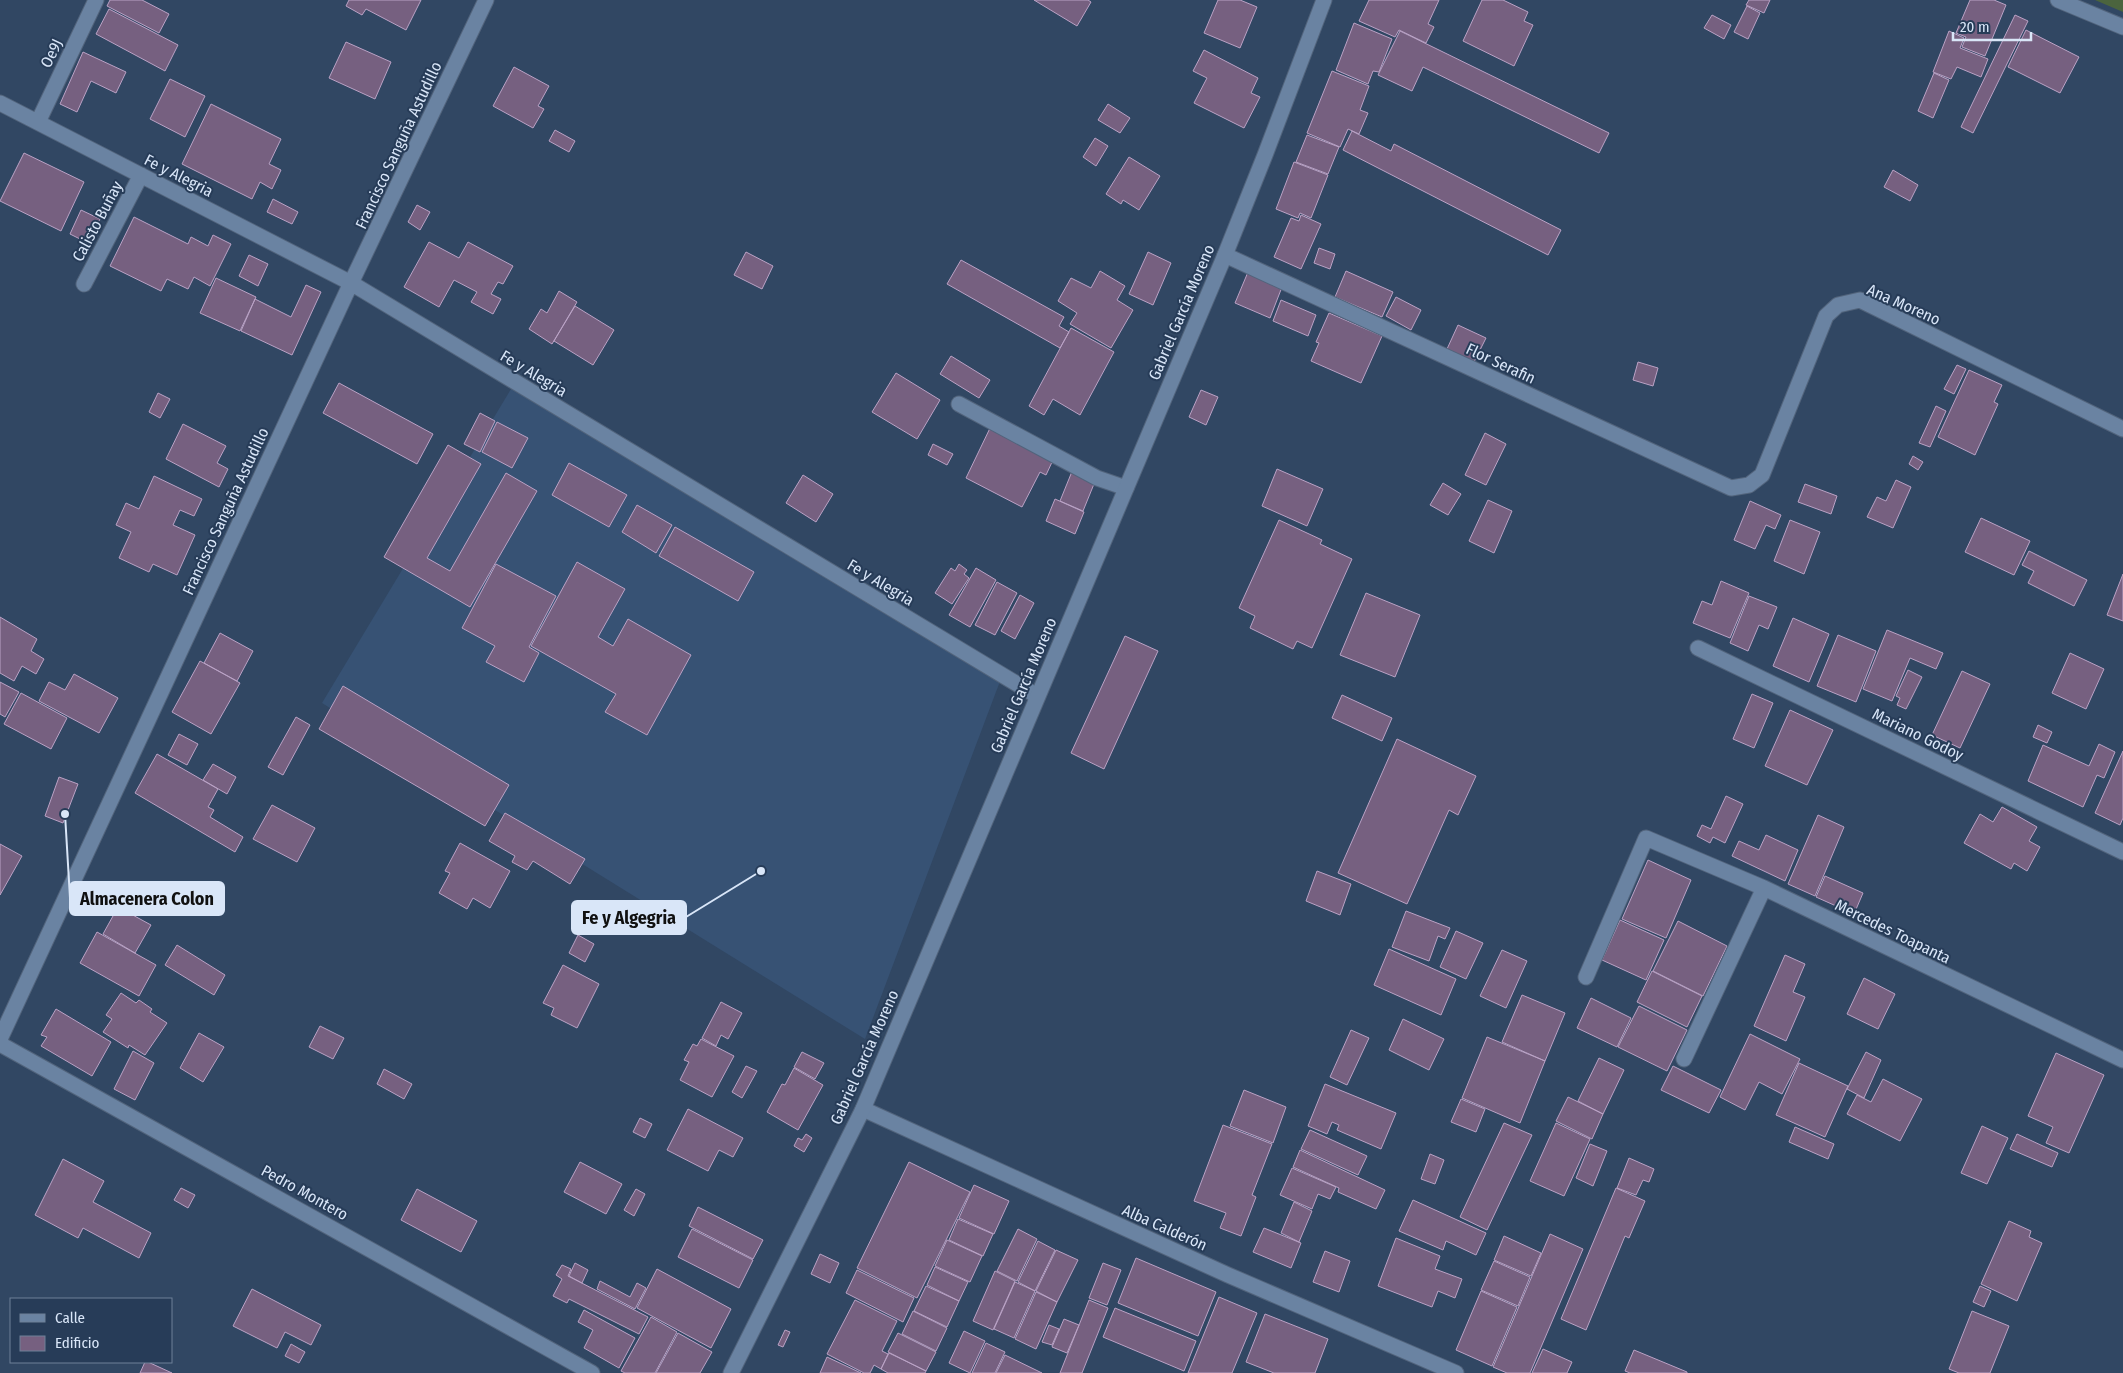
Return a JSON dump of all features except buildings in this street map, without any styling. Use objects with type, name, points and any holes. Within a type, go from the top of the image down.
[{"type":"street","name":"Oe9J","points":[[38,122],[96,0]]},
{"type":"street","name":"Francisco Sanguña Astudillo","points":[[0,1039],[351,283],[486,0]]},
{"type":"street","name":"Gabriel García Moreno","points":[[731,1373],[862,1109],[1225,255],[1324,0]]},
{"type":"street","points":[[2058,0],[2123,27]]},
{"type":"street","name":"Fe y Alegria","points":[[0,103],[351,283],[1037,696]]},
{"type":"street","name":"Calisto Buñay","points":[[84,284],[141,176]]},
{"type":"street","name":"Flor Serafin","points":[[1225,255],[1731,488],[1749,485],[1762,474]]},
{"type":"street","name":"Ana Moreno","points":[[1762,474],[1826,316],[1838,305],[1860,300],[2123,429]]},
{"type":"street","points":[[959,404],[1097,478],[1126,488]]},
{"type":"street","name":"Mariano Godoy","points":[[1698,648],[2123,852]]},
{"type":"street","name":"Mercedes Toapanta","points":[[1586,977],[1646,838],[1764,888],[2123,1060]]},
{"type":"street","points":[[1684,1059],[1764,888]]},
{"type":"street","name":"Pedro Montero","points":[[0,1044],[592,1373]]},
{"type":"street","name":"Alba Calderón","points":[[862,1109],[1228,1275],[1456,1373]]},
{"type":"shaded area","points":[[514,384],[1002,676],[865,1039],[322,703]]},
{"type":"green space","points":[[2095,0],[2123,0],[2123,12]]},
{"type":"place","name":"Almacenera Colon","points":[[65,814]]},
{"type":"place","name":"Fe y Algegria","points":[[761,871]]}]
